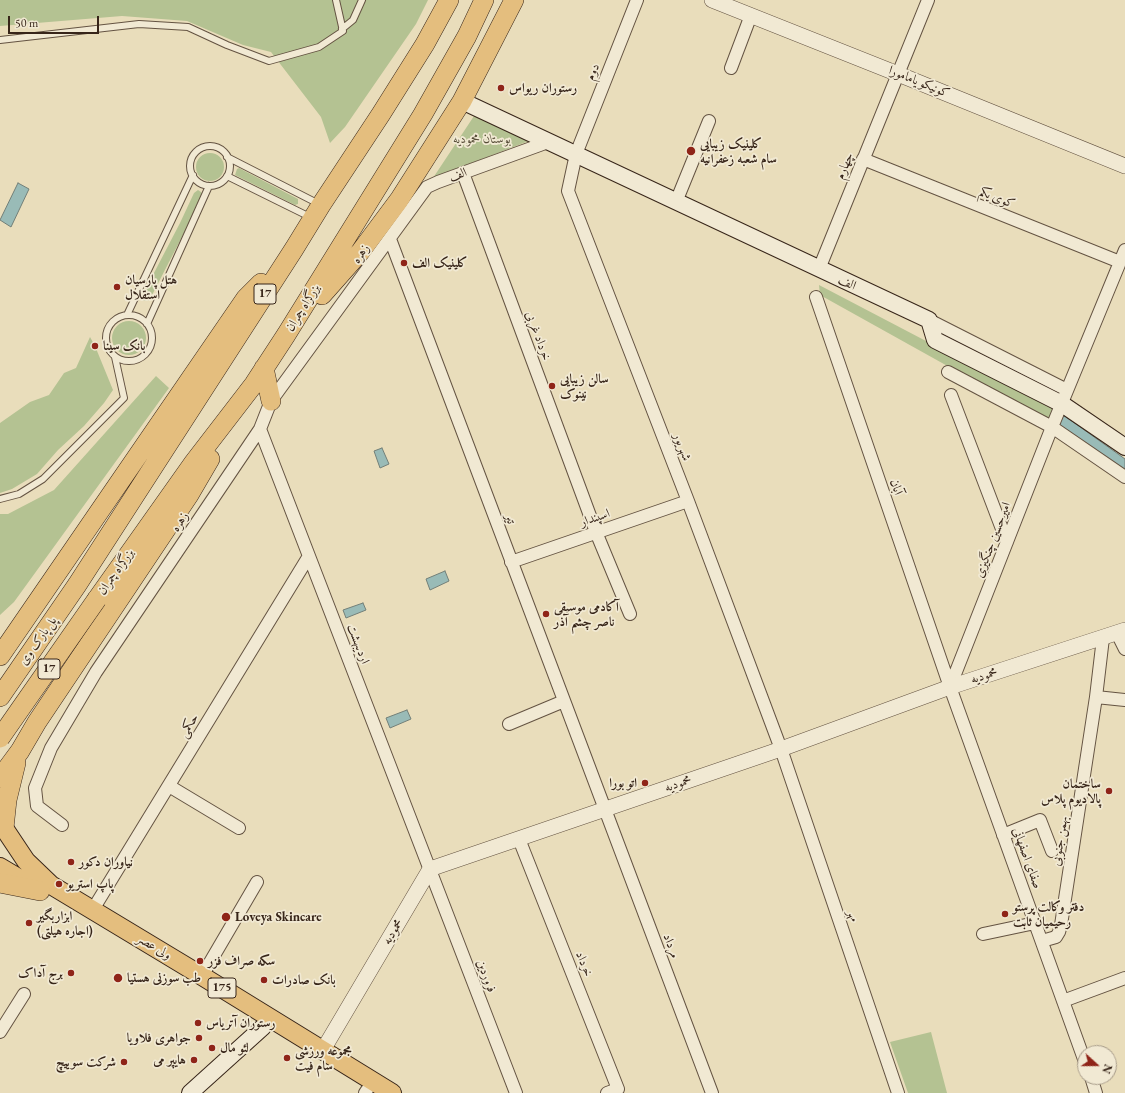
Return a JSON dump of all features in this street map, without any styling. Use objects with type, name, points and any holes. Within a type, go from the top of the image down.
[{"type":"highway","name":"بزرگراه چمران","points":[[76,585],[294,249],[316,211],[426,44],[449,0]]},
{"type":"highway","name":"بزرگراه چمران","points":[[97,599],[194,462],[254,384],[286,335],[423,114],[467,36],[484,0]]},
{"type":"highway","points":[[286,335],[361,251],[399,200],[462,101],[514,0]]},
{"type":"highway","points":[[0,656],[246,298],[294,249]]},
{"type":"highway","points":[[264,368],[271,401]]},
{"type":"highway","points":[[0,778],[20,751],[37,722],[189,495],[254,384]]},
{"type":"highway","name":"پل پارک وی","points":[[0,697],[76,585]]},
{"type":"highway","name":"پل پارک وی","points":[[0,738],[97,599]]},
{"type":"highway","points":[[0,717],[13,723],[24,724],[37,722]]},
{"type":"highway","points":[[2,822],[11,779],[20,751]]},
{"type":"highway","points":[[0,883],[45,888]]},
{"type":"main road","name":"الف","points":[[462,101],[929,320],[935,340],[1065,397],[1125,448]]},
{"type":"main road","name":"ولی عصر","points":[[2,822],[45,888],[368,1092]]},
{"type":"main road","name":"ولی عصر","points":[[0,867],[92,911],[202,976],[392,1093]]},
{"type":"main road","points":[[190,1093],[263,1027]]},
{"type":"street","name":"دوم","points":[[576,154],[637,0]]},
{"type":"street","name":"کونیکو یامامورا","points":[[712,0],[1125,166]]},
{"type":"street","name":"چهارم","points":[[819,269],[928,0]]},
{"type":"street","points":[[731,68],[751,16]]},
{"type":"street","points":[[676,202],[709,121]]},
{"type":"street","name":"الف","points":[[390,239],[428,188],[438,182],[548,142]]},
{"type":"street","name":"شهریور","points":[[576,154],[568,191],[688,501],[781,749]]},
{"type":"street","name":"کوی یکم","points":[[863,159],[1120,262]]},
{"type":"street","name":"خرداد غربی","points":[[463,173],[596,532],[630,614]]},
{"type":"street","name":"زهره","points":[[62,825],[37,806],[35,788],[51,748],[96,672],[260,429],[271,401],[390,239]]},
{"type":"street","name":"تیر","points":[[390,239],[604,809]]},
{"type":"street","name":"امیرحسین چنگیزی","points":[[950,687],[1052,427],[1125,250]]},
{"type":"street","name":"آبان","points":[[816,296],[950,687]]},
{"type":"street","points":[[948,372],[1052,427],[1125,477]]},
{"type":"street","points":[[951,395],[1007,542]]},
{"type":"street","name":"اردیبهشت","points":[[260,429],[430,869]]},
{"type":"street","name":"اسپندار","points":[[511,562],[688,501]]},
{"type":"street","name":"حکمی","points":[[92,911],[309,556]]},
{"type":"street","points":[[1115,634],[1125,649]]},
{"type":"street","name":"محمودیه","points":[[323,1050],[430,869],[781,749],[950,687],[1115,634]]},
{"type":"street","name":"بهمن جنوبی","points":[[1042,941],[1056,937],[1059,932],[1096,697],[1115,634]]},
{"type":"street","name":"صفای اصفهانی","points":[[950,687],[1079,1045]]},
{"type":"street","points":[[1096,697],[1125,700]]},
{"type":"street","points":[[510,724],[564,701]]},
{"type":"street","name":"مهر","points":[[781,749],[898,1093]]},
{"type":"street","points":[[169,786],[239,828]]},
{"type":"street","name":"مرداد","points":[[604,809],[712,1093]]},
{"type":"street","points":[[1004,835],[1040,820],[1052,851]]},
{"type":"street","name":"خرداد","points":[[519,839],[618,1089],[607,1093]]},
{"type":"street","name":"فروردین","points":[[430,869],[516,1093]]},
{"type":"street","points":[[202,976],[257,882]]},
{"type":"street","points":[[983,934],[1035,922]]},
{"type":"street","points":[[1063,1001],[1125,978]]},
{"type":"street","points":[[0,1032],[24,994]]},
{"type":"lane","points":[[336,0],[342,29]]},
{"type":"lane","points":[[0,40],[139,24],[188,27],[227,45],[269,61],[319,47],[343,31],[342,29],[353,20],[362,0]]},
{"type":"lane","points":[[204,148],[217,148],[223,151],[227,157],[230,163],[230,170],[228,176],[220,184],[209,186],[202,184],[197,181],[190,169],[193,156],[204,148]]},
{"type":"lane","points":[[227,157],[316,211]]},
{"type":"lane","points":[[127,315],[193,175]]},
{"type":"lane","points":[[228,176],[316,211]]},
{"type":"lane","points":[[147,324],[209,186]]},
{"type":"lane","points":[[127,315],[142,319],[147,324],[150,330],[151,345],[148,351],[136,360],[122,360],[115,357],[106,344],[108,328],[113,322],[119,317],[127,315]]},
{"type":"lane","points":[[0,499],[19,494],[43,479],[124,398],[115,357]]},
{"type":"green space","points":[[0,0],[428,0],[416,24],[345,127],[330,143],[321,117],[271,52],[243,45],[187,21],[122,16],[0,26]]},
{"type":"green space","name":"بوستان محمودیه","points":[[474,116],[534,139],[433,178]]},
{"type":"green space","points":[[210,153],[220,157],[224,167],[220,177],[210,181],[200,177],[196,167],[200,157]]},
{"type":"green space","points":[[239,168],[298,199],[298,204],[295,205],[235,175],[237,169]]},
{"type":"green space","points":[[198,190],[203,196],[150,299],[148,301],[144,301],[142,296],[194,193]]},
{"type":"green space","points":[[819,285],[1054,408],[1048,422],[820,295]]},
{"type":"green space","points":[[132,321],[141,326],[145,331],[145,345],[141,350],[136,354],[126,355],[122,354],[113,345],[112,335],[113,331],[122,322]]},
{"type":"green space","points":[[90,337],[113,390],[84,426],[58,450],[37,474],[12,489],[0,493],[0,423],[30,402],[49,395],[64,373],[76,368]]},
{"type":"green space","points":[[156,376],[169,388],[14,602],[0,615],[0,514],[8,514],[54,490]]},
{"type":"green space","points":[[931,1032],[947,1093],[908,1093],[890,1042]]},
{"type":"water","points":[[18,183],[29,189],[11,227],[0,220]]},
{"type":"water","points":[[1062,414],[1125,459],[1125,472],[1057,426]]},
{"type":"water","points":[[382,448],[389,464],[380,468],[374,451]]},
{"type":"water","points":[[445,571],[449,581],[430,590],[426,579]]},
{"type":"water","points":[[363,603],[366,610],[346,618],[343,610]]},
{"type":"water","points":[[407,710],[411,719],[390,728],[386,718]]},
{"type":"place","name":"رستوران ریواس","points":[[501,88]]},
{"type":"place","name":"کلینیک زیبایی سام شعبه زعفرانیه","points":[[691,151]]},
{"type":"place","name":"کلینیک الف","points":[[404,263]]},
{"type":"place","name":"هتل پارسیان استقلال","points":[[117,287]]},
{"type":"place","name":"بانک سینا","points":[[95,346]]},
{"type":"place","name":"سالن زیبایی نینوک","points":[[552,386]]},
{"type":"place","name":"آکادمی موسیقی ناصر چشم آذر","points":[[546,614]]},
{"type":"place","name":"اتو بورا","points":[[645,783]]},
{"type":"place","name":"ساختمان پالادیوم پلاس","points":[[1109,791]]},
{"type":"place","name":"نیاوران دکور","points":[[71,862]]},
{"type":"place","name":"پاپ استریو","points":[[59,884]]},
{"type":"place","name":"دفتر وکالت پرستو رحیمیان ثابت","points":[[1005,914]]},
{"type":"place","name":"Loveya Skincare","points":[[226,917]]},
{"type":"place","name":"ابزاربگیر (اجاره هیلتی)","points":[[29,923]]},
{"type":"place","name":"سکه صراف فزر","points":[[200,961]]},
{"type":"place","name":"برج آداک","points":[[71,973]]},
{"type":"place","name":"طب سوزنی هستیا","points":[[118,978]]},
{"type":"place","name":"بانک صادرات","points":[[264,980]]},
{"type":"place","name":"رستوران آتریاس","points":[[198,1023]]},
{"type":"place","name":"جواهری فلاویا","points":[[199,1038]]},
{"type":"place","name":"لئو مال","points":[[212,1048]]},
{"type":"place","name":"مجموعه ورزشی سام فیت","points":[[287,1058]]},
{"type":"place","name":"هایپر می","points":[[194,1060]]},
{"type":"place","name":"شرکت سوییچ","points":[[124,1062]]}]
